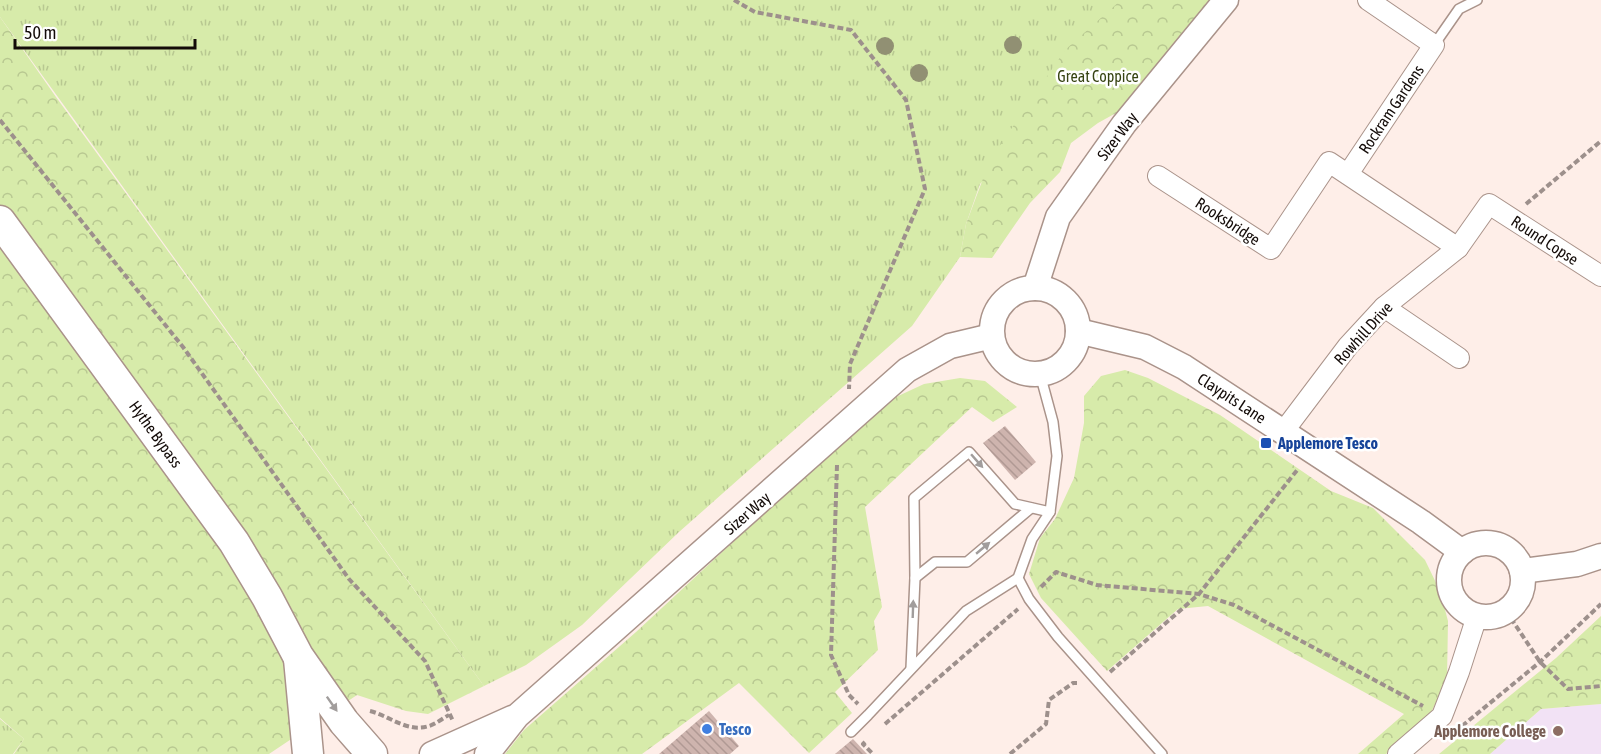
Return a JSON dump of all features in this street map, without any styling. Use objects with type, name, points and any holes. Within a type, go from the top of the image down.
[{"type":"main road","name":"Hythe Bypass","points":[[0,220],[234,542],[267,597],[298,656],[344,722],[372,754]]},
{"type":"main road","name":"Hythe Bypass","points":[[298,656],[308,754]]},
{"type":"street","name":"Sizer Way","points":[[1035,288],[1058,217],[1124,124],[1226,0]]},
{"type":"street","points":[[1368,0],[1434,45]]},
{"type":"street","name":"Rockram Gardens","points":[[1348,174],[1434,45]]},
{"type":"street","name":"Rooksbridge","points":[[1158,176],[1271,249],[1329,162],[1348,174]]},
{"type":"street","points":[[1348,174],[1458,248]]},
{"type":"street","name":"Round Copse","points":[[1489,204],[1601,276]]},
{"type":"street","name":"Rowhill Drive","points":[[1283,432],[1348,346],[1384,307],[1458,248],[1489,204]]},
{"type":"street","points":[[1035,288],[1048,290],[1061,296],[1070,306],[1076,318],[1078,331],[1071,355],[1062,364],[1040,374],[1026,373],[1003,360],[996,349],[993,336],[993,322],[999,308],[1008,297],[1021,290],[1035,288]]},
{"type":"street","points":[[1384,307],[1459,358]]},
{"type":"street","name":"Claypits Lane","points":[[1078,331],[1144,347],[1184,367],[1421,522],[1462,552]]},
{"type":"street","name":"Sizer Way","points":[[487,754],[516,716],[907,370],[950,346],[993,336]]},
{"type":"street","points":[[1485,543],[1508,550],[1517,560],[1522,571],[1523,582],[1520,594],[1506,611],[1486,617],[1477,616],[1458,604],[1449,583],[1454,561],[1462,552],[1472,546],[1485,543]]},
{"type":"street","points":[[1522,571],[1577,564],[1601,556]]},
{"type":"street","points":[[1398,754],[1442,716],[1477,616]]},
{"type":"street","name":"Sizer Way","points":[[432,754],[516,716]]},
{"type":"lane","points":[[1434,45],[1459,9],[1477,0]]},
{"type":"lane","points":[[851,732],[966,611],[1018,578],[1032,539],[1050,512],[1057,456],[1053,422],[1040,374]]},
{"type":"lane","points":[[911,668],[915,579],[914,498],[969,452],[1015,504],[1050,512]]},
{"type":"lane","points":[[915,579],[935,562],[967,562],[1031,508]]},
{"type":"lane","points":[[1018,578],[1029,599],[1052,630],[1162,754]]},
{"type":"path","points":[[734,0],[755,12],[851,30],[906,100],[925,189],[850,364],[849,393]]},
{"type":"path","points":[[0,120],[183,347],[349,579],[426,661],[449,715]]},
{"type":"path","points":[[1509,218],[1601,141]]},
{"type":"path","points":[[1010,754],[1046,724],[1049,700],[1073,683],[1099,682],[1199,594],[1312,452]]},
{"type":"path","points":[[1460,728],[1540,662],[1601,604]]},
{"type":"path","points":[[1506,611],[1540,662],[1568,689],[1601,686]]},
{"type":"path","points":[[871,736],[863,744],[873,754]]},
{"type":"shaded area","name":"Applemore College","points":[[1601,704],[1601,754],[1490,754],[1541,709]]},
{"type":"green space","points":[[0,0],[1163,0],[980,184],[966,224],[960,257],[912,326],[679,532],[582,625],[526,665],[484,686],[0,17]]},
{"type":"green space","name":"Great Coppice","points":[[1121,0],[1217,0],[1125,108],[1098,123],[1071,143],[1060,172],[1030,203],[992,258],[960,257],[966,224],[990,160],[1065,50]]},
{"type":"green space","points":[[0,17],[484,686],[428,714],[406,711],[357,695],[269,754],[14,754],[24,739],[0,718]]},
{"type":"green space","points":[[1125,370],[1148,378],[1220,415],[1331,491],[1373,508],[1425,560],[1440,591],[1448,621],[1447,679],[1427,721],[1386,754],[1358,754],[1404,714],[1208,606],[1178,609],[1107,671],[1041,598],[1029,574],[1040,538],[1055,519],[1074,478],[1084,423],[1084,396],[1101,376]]},
{"type":"green space","points":[[960,378],[985,381],[1017,407],[993,422],[972,407],[865,507],[882,607],[874,621],[878,650],[835,692],[852,713],[809,753],[739,683],[642,754],[505,754],[524,730],[636,632],[776,502],[896,397],[924,384]]},
{"type":"green space","points":[[1601,616],[1601,704],[1541,709],[1490,754],[1439,754],[1556,658]]},
{"type":"green space","points":[[0,719],[24,739],[13,754],[0,754]]},
{"type":"building","points":[[1005,426],[1036,462],[1015,480],[983,443]]},
{"type":"building","name":"Tesco","points":[[709,711],[739,746],[730,754],[659,754]]},
{"type":"building","points":[[853,739],[867,754],[835,754]]},
{"type":"place","name":"Applemore Tesco","points":[[1266,443]]},
{"type":"place","name":"Tesco","points":[[707,729]]},
{"type":"place","name":"Applemore College","points":[[1558,731]]}]
